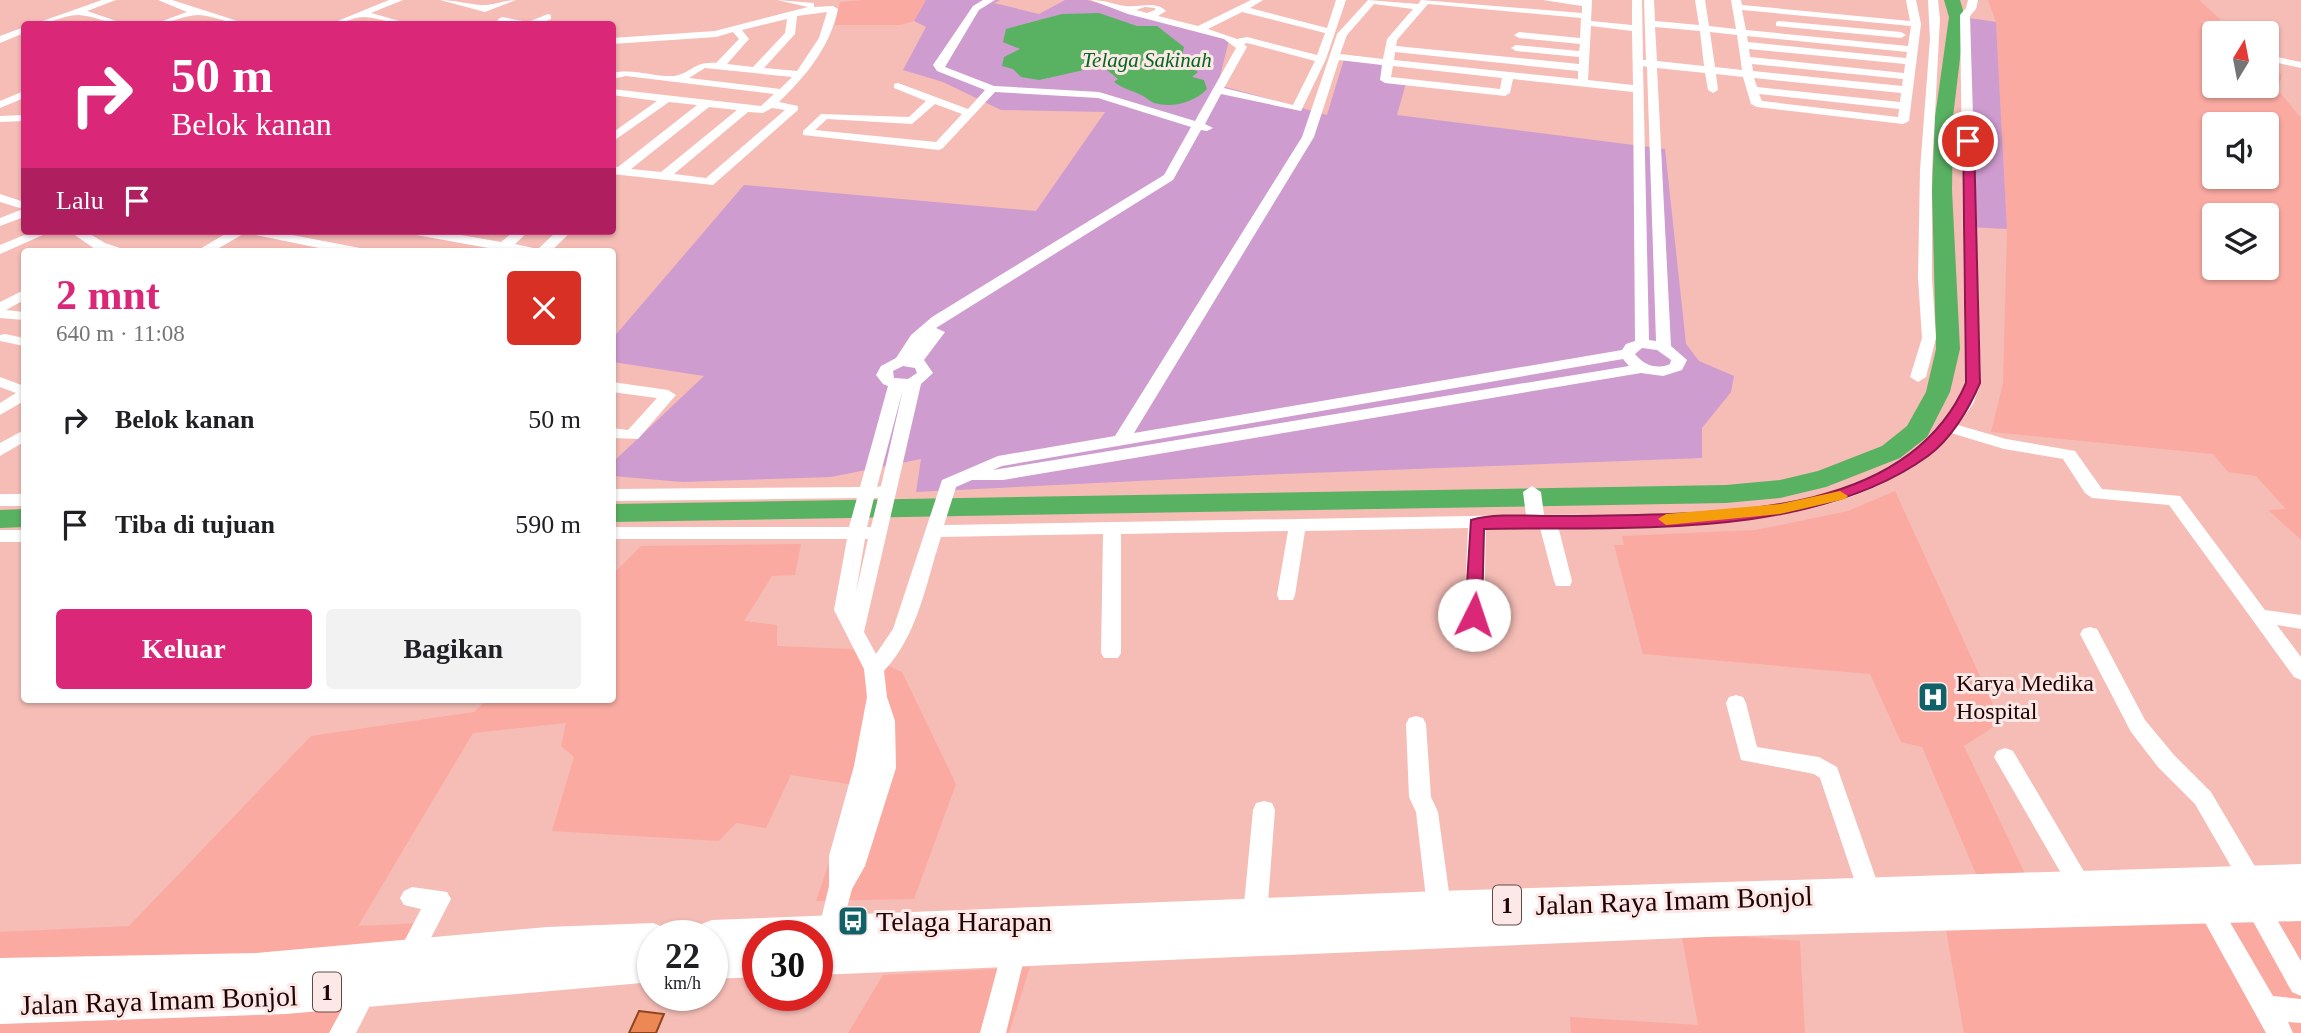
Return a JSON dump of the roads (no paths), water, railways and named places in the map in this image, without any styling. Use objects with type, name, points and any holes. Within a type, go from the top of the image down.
[{"type":"highway","name":"Jalan Raya Imam Bonjol","points":[[833,944],[1255,915],[1439,907],[2209,908],[2301,879]]},
{"type":"highway","name":"Jalan Raya Imam Bonjol","points":[[833,945],[1014,951],[1728,909],[1869,893],[2081,887],[2254,894],[2301,905]]},
{"type":"highway","name":"Jalan Raya Imam Bonjol","points":[[0,975],[256,970],[407,959],[547,944],[637,941]]},
{"type":"highway","name":"Jalan Raya Imam Bonjol","points":[[0,1006],[286,996],[637,966]]},
{"type":"street","points":[[48,21],[111,0]]},
{"type":"street","points":[[163,0],[231,21]]},
{"type":"street","points":[[362,0],[380,1]]},
{"type":"street","points":[[343,21],[398,0]]},
{"type":"street","points":[[445,0],[485,9]]},
{"type":"street","points":[[460,18],[511,0]]},
{"type":"street","points":[[782,0],[811,5]]},
{"type":"street","points":[[618,40],[706,35],[737,30],[834,0]]},
{"type":"street","points":[[990,0],[976,8],[938,65],[988,88],[1098,95],[1203,127]]},
{"type":"street","points":[[1096,0],[1133,8],[1160,8],[1202,28],[1243,41],[1321,59]]},
{"type":"street","points":[[1113,0],[1133,8]]},
{"type":"street","points":[[1202,28],[1258,0]]},
{"type":"street","points":[[1223,91],[1297,109],[1321,59],[1341,0]]},
{"type":"street","points":[[1548,0],[1587,2],[1582,83]]},
{"type":"street","points":[[1637,0],[1643,26],[1664,347]]},
{"type":"street","points":[[1643,26],[1648,0]]},
{"type":"street","points":[[1700,0],[1713,90]]},
{"type":"street","points":[[1783,0],[1853,6]]},
{"type":"street","points":[[1911,0],[1916,24],[1908,61],[1903,121],[1757,104],[1745,60],[1736,4],[1916,24]]},
{"type":"street","points":[[1947,11],[1971,9],[1973,0]]},
{"type":"street","points":[[329,21],[380,1]]},
{"type":"street","points":[[1121,440],[1308,137],[1348,25],[1372,1],[1424,3],[1643,26],[1703,28],[1780,24],[1915,36]]},
{"type":"street","points":[[1424,3],[1397,30],[1387,62],[1385,80],[1507,93],[1508,75]]},
{"type":"street","points":[[1815,3],[1822,28]]},
{"type":"street","points":[[1240,8],[1331,32]]},
{"type":"street","points":[[616,92],[761,110],[798,74],[827,36],[833,9],[816,9],[756,24]]},
{"type":"street","points":[[1903,10],[1915,12]]},
{"type":"street","points":[[77,11],[110,21]]},
{"type":"street","points":[[1918,377],[1928,357],[1931,331],[1925,281],[1926,184],[1947,11]]},
{"type":"street","points":[[934,526],[1112,530],[1476,524],[1536,508],[1700,518],[1810,504],[1858,489],[1913,461],[1948,427],[1970,396],[1974,366],[1947,11]]},
{"type":"street","points":[[168,21],[197,12]]},
{"type":"street","points":[[361,14],[381,21]]},
{"type":"street","points":[[756,70],[790,34],[792,15]]},
{"type":"street","points":[[538,21],[548,17]]},
{"type":"street","points":[[502,20],[508,21]]},
{"type":"street","points":[[1572,27],[1586,22]]},
{"type":"street","points":[[1780,24],[1786,49]]},
{"type":"street","points":[[1740,26],[1782,36],[1911,49]]},
{"type":"street","points":[[719,66],[744,39],[737,30]]},
{"type":"street","points":[[0,40],[21,33]]},
{"type":"street","points":[[1519,35],[1585,41]]},
{"type":"street","points":[[908,361],[925,368],[925,373],[914,382],[896,384],[884,375],[886,369],[908,361],[935,334],[1175,179],[1223,91],[1243,41]]},
{"type":"street","points":[[1743,45],[1908,61]]},
{"type":"street","points":[[1391,48],[1583,68]]},
{"type":"street","points":[[1516,48],[1584,54]]},
{"type":"street","points":[[1337,57],[1638,89]]},
{"type":"street","points":[[1745,60],[1907,76]]},
{"type":"street","points":[[2279,60],[2301,65]]},
{"type":"street","points":[[1644,64],[1906,90]]},
{"type":"street","points":[[1642,344],[1638,89],[1644,64]]},
{"type":"street","points":[[677,80],[699,65],[798,74]]},
{"type":"street","points":[[616,75],[626,73],[781,92]]},
{"type":"street","points":[[898,86],[970,113]]},
{"type":"street","points":[[973,93],[988,88]]},
{"type":"street","points":[[912,91],[898,114],[821,117],[807,133],[936,147],[942,145],[988,88]]},
{"type":"street","points":[[1752,90],[1904,106]]},
{"type":"street","points":[[616,102],[628,94]]},
{"type":"street","points":[[1798,94],[1802,111]]},
{"type":"street","points":[[0,105],[21,95]]},
{"type":"street","points":[[616,136],[666,99]]},
{"type":"street","points":[[858,117],[909,122],[934,99]]},
{"type":"street","points":[[950,105],[961,99]]},
{"type":"street","points":[[620,171],[706,104]]},
{"type":"street","points":[[620,171],[705,182],[712,180],[794,108],[770,104]]},
{"type":"street","points":[[663,177],[746,108]]},
{"type":"street","points":[[0,119],[21,118]]},
{"type":"street","points":[[0,198],[21,205]]},
{"type":"street","points":[[0,222],[21,214]]},
{"type":"street","points":[[0,250],[36,235]]},
{"type":"street","points":[[82,235],[100,248]]},
{"type":"street","points":[[209,248],[233,235]]},
{"type":"street","points":[[271,235],[339,248]]},
{"type":"street","points":[[502,248],[517,235]]},
{"type":"street","points":[[546,248],[561,235]]},
{"type":"street","points":[[460,248],[474,236],[499,248]]},
{"type":"street","points":[[0,308],[21,296]]},
{"type":"street","points":[[0,314],[21,316]]},
{"type":"street","points":[[5,338],[21,341]]},
{"type":"street","points":[[1642,344],[1664,347],[1679,360],[1677,367],[1656,372],[1631,362],[1627,354],[1631,347],[1642,344]]},
{"type":"street","points":[[874,669],[890,652],[903,629],[943,495],[951,481],[971,475],[998,461],[1627,354]]},
{"type":"street","points":[[971,475],[1003,475],[1642,368]]},
{"type":"street","points":[[856,630],[914,382]]},
{"type":"street","points":[[0,383],[21,392]]},
{"type":"street","points":[[831,920],[841,886],[854,866],[885,768],[884,721],[877,697],[874,669],[856,630],[843,610],[857,529],[896,384]]},
{"type":"street","points":[[616,388],[668,395],[632,435],[616,433]]},
{"type":"street","points":[[0,410],[21,395]]},
{"type":"street","points":[[1948,427],[2004,444],[2069,455],[2091,489],[2098,494],[2174,500],[2301,672]]},
{"type":"street","points":[[0,450],[21,437]]},
{"type":"street","points":[[616,495],[887,494]]},
{"type":"street","points":[[0,500],[21,500]]},
{"type":"street","points":[[1536,508],[1563,581]]},
{"type":"street","points":[[1462,643],[1474,615],[1476,524]]},
{"type":"street","points":[[1286,595],[1297,527]]},
{"type":"street","points":[[616,533],[878,529]]},
{"type":"street","points":[[1111,653],[1112,530]]},
{"type":"street","points":[[0,536],[21,536]]},
{"type":"street","points":[[2260,616],[2301,622]]},
{"type":"street","points":[[2090,634],[2138,726],[2166,761],[2203,798],[2301,984]]},
{"type":"street","points":[[1737,703],[1744,748],[1748,754],[1819,766],[1829,773],[1869,893]]},
{"type":"street","points":[[1416,724],[1420,797],[1427,812],[1439,907]]},
{"type":"street","points":[[2006,757],[2081,887]]},
{"type":"street","points":[[1255,915],[1265,810]]},
{"type":"street","points":[[407,959],[439,899],[412,898]]},
{"type":"street","points":[[2209,908],[2280,1033]]},
{"type":"street","points":[[993,1033],[1014,951]]},
{"type":"street","points":[[342,1033],[367,988]]},
{"type":"street","points":[[2265,1007],[2301,1011]]},
{"type":"water","name":"Telaga Sakinah","points":[[1099,13],[1137,26],[1157,26],[1184,47],[1181,61],[1198,72],[1192,77],[1204,80],[1207,89],[1189,101],[1161,104],[1117,84],[1114,82],[1118,79],[1102,66],[1039,80],[1021,77],[1013,69],[1002,66],[1004,57],[1020,49],[1003,42],[1006,29],[1062,14]]},
{"type":"waterway","points":[[616,513],[1726,494],[1780,489],[1826,478],[1891,452],[1918,431],[1938,392],[1948,349],[1942,190],[1944,117],[1957,17],[1952,0]]},
{"type":"waterway","points":[[0,519],[21,518]]},
{"type":"place","name":"Karya Medika Hospital","points":[[1933,697]]},
{"type":"place","name":"Telaga Harapan","points":[[853,921]]}]
